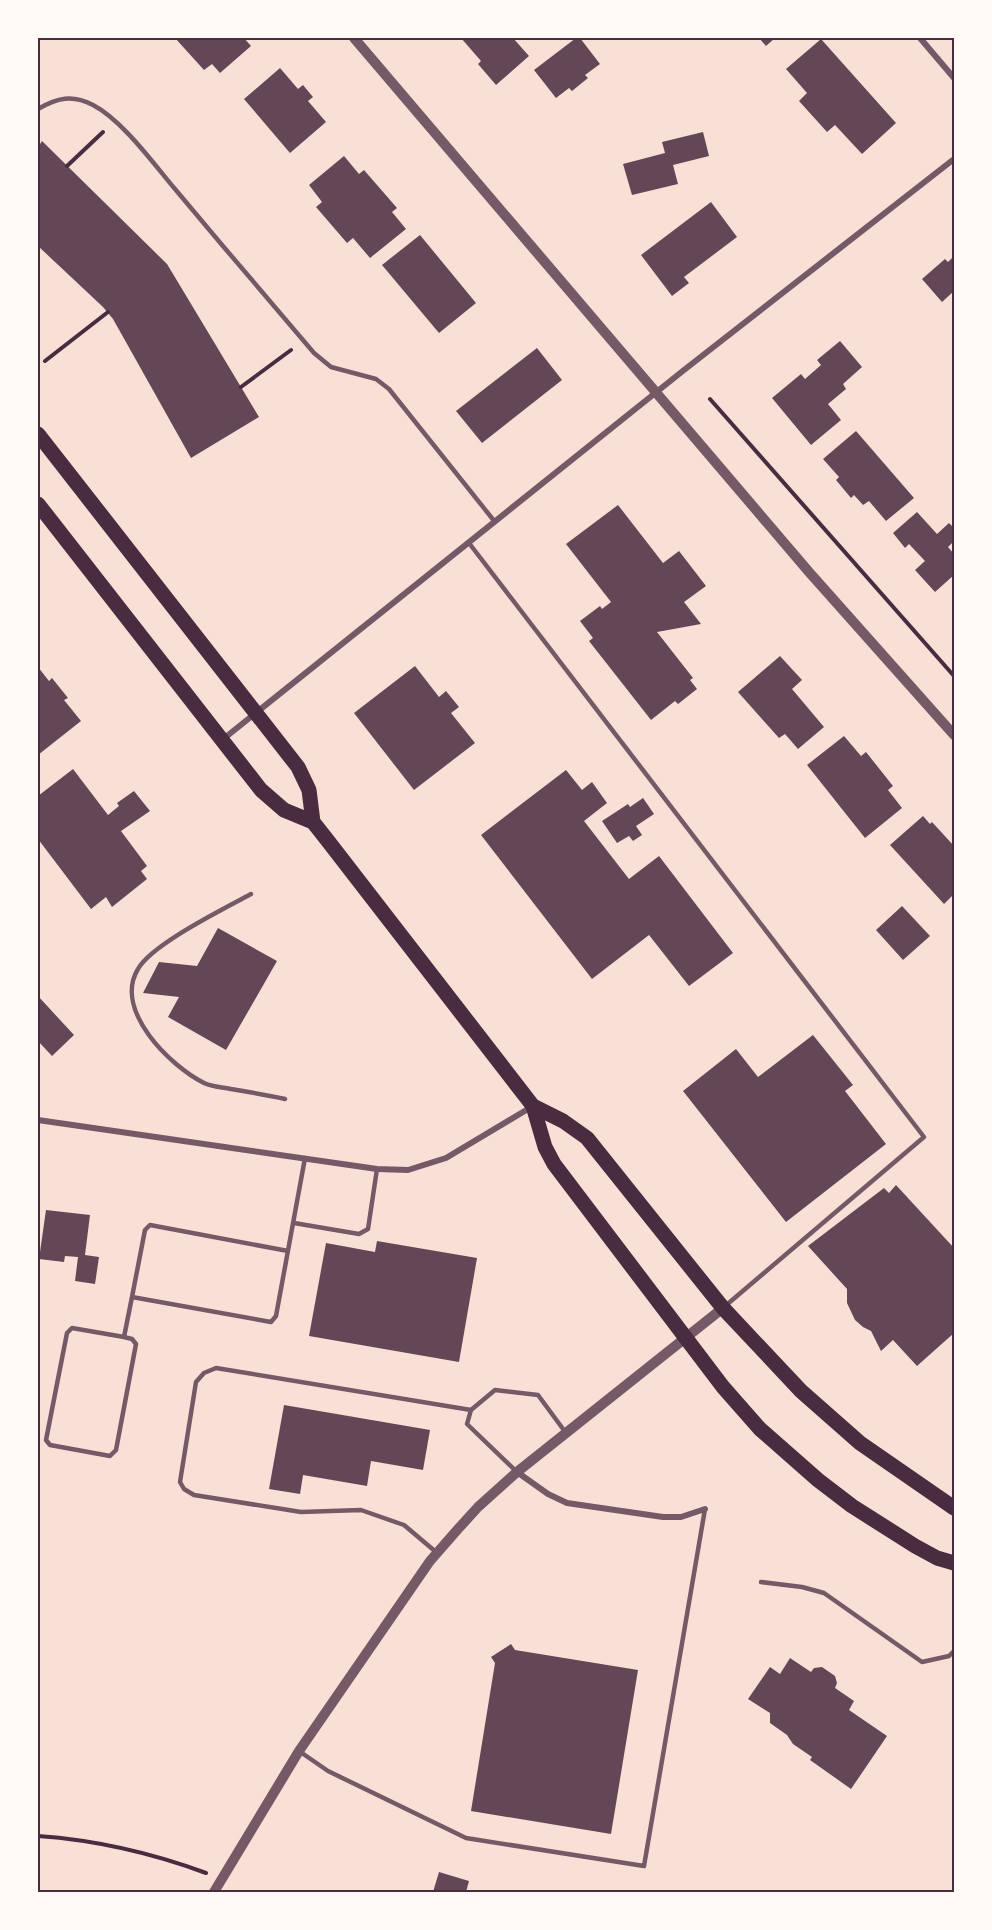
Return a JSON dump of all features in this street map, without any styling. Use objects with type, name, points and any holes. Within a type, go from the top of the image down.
[{"type":"main road","points":[[38,434],[302,773],[309,790],[313,822]]},
{"type":"main road","points":[[38,504],[271,801],[284,810],[313,822],[533,1106],[545,1147],[554,1164],[723,1387],[752,1420],[818,1480],[898,1536],[937,1558],[954,1563]]},
{"type":"main road","points":[[533,1106],[588,1138],[723,1308],[801,1391],[844,1430],[889,1465],[954,1508]]},
{"type":"street","points":[[354,38],[809,572],[954,735]]},
{"type":"street","points":[[920,38],[954,78]]},
{"type":"street","points":[[222,740],[954,159]]},
{"type":"street","points":[[38,1120],[377,1169],[408,1170],[446,1158],[533,1106]]},
{"type":"street","points":[[214,1893],[299,1751],[437,1553],[478,1507],[517,1472],[723,1308]]},
{"type":"street","points":[[517,1472],[548,1494],[567,1503],[663,1517],[681,1517],[705,1509]]},
{"type":"lane","points":[[38,109],[54,99],[74,98],[91,103],[106,112],[141,149],[314,353],[331,367],[376,379],[389,389],[495,522]]},
{"type":"lane","points":[[469,543],[924,1137],[723,1308]]},
{"type":"lane","points":[[251,894],[153,952],[137,969],[130,995],[137,1019],[176,1065],[206,1084],[285,1098]]},
{"type":"lane","points":[[132,1297],[271,1322],[276,1317],[304,1158]]},
{"type":"lane","points":[[294,1223],[364,1233],[368,1229],[377,1169]]},
{"type":"lane","points":[[124,1337],[145,1230],[150,1225],[288,1251]]},
{"type":"lane","points":[[72,1328],[124,1337],[132,1339],[136,1344],[116,1450],[110,1456],[50,1445],[46,1440],[67,1333],[72,1328]]},
{"type":"lane","points":[[437,1553],[405,1525],[361,1510],[301,1512],[194,1495],[184,1489],[180,1482],[196,1382],[204,1373],[216,1368],[471,1410]]},
{"type":"lane","points":[[517,1472],[468,1424],[471,1410],[495,1390],[538,1395],[566,1433]]},
{"type":"lane","points":[[299,1751],[328,1771],[466,1839],[644,1866],[705,1509]]},
{"type":"lane","points":[[761,1582],[802,1587],[824,1593],[922,1662],[949,1656],[954,1651]]},
{"type":"path","points":[[67,166],[114,121]]},
{"type":"path","points":[[45,361],[108,312]]},
{"type":"path","points":[[241,387],[304,341]]},
{"type":"path","points":[[710,399],[954,676]]},
{"type":"path","points":[[38,1836],[76,1839],[128,1850],[179,1863],[222,1879]]},
{"type":"building","points":[[175,38],[244,38],[251,46],[220,73],[212,64],[204,70]]},
{"type":"building","points":[[461,38],[513,38],[529,56],[496,85],[478,64],[481,61]]},
{"type":"building","points":[[576,38],[580,38],[600,64],[585,75],[588,78],[572,91],[569,88],[556,98],[534,70]]},
{"type":"building","points":[[759,38],[775,38],[766,46]]},
{"type":"building","points":[[821,39],[896,123],[862,154],[835,125],[827,132],[799,101],[807,93],[786,69]]},
{"type":"building","points":[[280,68],[298,89],[303,85],[313,97],[308,101],[326,122],[290,153],[244,99]]},
{"type":"building","points":[[703,132],[709,156],[673,165],[678,184],[632,195],[623,164],[665,153],[662,142]]},
{"type":"building","points":[[42,141],[167,264],[259,417],[191,458],[113,319],[38,246],[38,147]]},
{"type":"building","points":[[344,156],[359,174],[364,170],[397,208],[392,212],[406,229],[370,258],[353,238],[347,243],[316,207],[322,202],[309,185]]},
{"type":"building","points":[[711,202],[737,237],[684,277],[689,283],[672,296],[641,255]]},
{"type":"building","points":[[420,235],[476,303],[439,333],[382,265]]},
{"type":"building","points":[[954,256],[954,291],[942,302],[922,279],[945,259],[948,262]]},
{"type":"building","points":[[840,341],[862,367],[843,384],[846,389],[828,404],[841,420],[811,445],[772,398],[801,374],[805,379],[821,365],[817,360]]},
{"type":"building","points":[[537,348],[562,380],[482,443],[456,411]]},
{"type":"building","points":[[856,431],[914,498],[886,521],[869,501],[863,505],[854,495],[851,498],[836,480],[839,477],[823,459]]},
{"type":"building","points":[[618,505],[663,563],[679,551],[706,586],[684,602],[701,624],[657,632],[693,678],[690,680],[697,689],[678,704],[675,701],[651,720],[589,641],[593,638],[580,621],[600,606],[602,609],[611,602],[566,544]]},
{"type":"building","points":[[917,512],[937,534],[949,523],[954,528],[954,541],[948,547],[954,554],[954,575],[935,592],[915,570],[925,561],[909,544],[905,548],[893,533]]},
{"type":"building","points":[[780,656],[802,680],[792,689],[824,727],[798,749],[785,734],[779,738],[738,692]]},
{"type":"building","points":[[415,666],[439,697],[446,691],[459,707],[451,713],[475,743],[414,790],[354,713]]},
{"type":"building","points":[[38,667],[49,681],[52,678],[68,698],[64,700],[81,721],[38,755]]},
{"type":"building","points":[[844,736],[861,756],[866,752],[893,786],[888,790],[902,808],[865,838],[807,765]]},
{"type":"building","points":[[73,769],[108,815],[119,806],[117,803],[134,791],[150,811],[121,831],[147,866],[141,871],[147,879],[112,907],[106,897],[91,909],[38,839],[38,796]]},
{"type":"building","points":[[566,770],[582,790],[592,782],[607,803],[584,821],[629,879],[659,856],[733,953],[689,986],[649,935],[592,979],[481,835]]},
{"type":"building","points":[[643,798],[654,814],[636,826],[642,835],[633,841],[629,836],[617,843],[602,821],[628,804],[630,807]]},
{"type":"building","points":[[923,816],[930,824],[932,822],[954,846],[954,894],[944,904],[890,845]]},
{"type":"building","points":[[902,906],[930,936],[903,960],[876,930]]},
{"type":"building","points":[[218,928],[277,961],[226,1050],[168,1017],[179,997],[143,993],[159,962],[197,966]]},
{"type":"building","points":[[38,996],[74,1035],[52,1056],[38,1041]]},
{"type":"building","points":[[813,1035],[853,1085],[845,1091],[886,1144],[786,1222],[683,1091],[736,1049],[758,1077]]},
{"type":"building","points":[[896,1185],[954,1248],[954,1333],[917,1366],[893,1340],[881,1351],[871,1331],[855,1320],[847,1303],[847,1289],[808,1246],[884,1188],[889,1193]]},
{"type":"building","points":[[46,1210],[90,1215],[85,1255],[99,1257],[95,1284],[75,1281],[78,1257],[65,1256],[64,1262],[39,1259]]},
{"type":"building","points":[[377,1241],[477,1258],[459,1362],[309,1336],[326,1243],[375,1252]]},
{"type":"building","points":[[284,1405],[430,1430],[423,1470],[371,1461],[367,1486],[303,1475],[300,1494],[269,1489]]},
{"type":"building","points":[[511,1644],[515,1650],[638,1670],[611,1834],[471,1811],[495,1663],[491,1657]]},
{"type":"building","points":[[790,1658],[811,1672],[814,1668],[822,1667],[835,1676],[837,1683],[835,1688],[854,1701],[849,1710],[887,1736],[851,1789],[810,1760],[812,1757],[793,1744],[787,1735],[770,1723],[770,1713],[748,1699],[770,1667],[780,1674]]},
{"type":"building","points":[[439,1872],[469,1881],[466,1892],[433,1892]]}]
